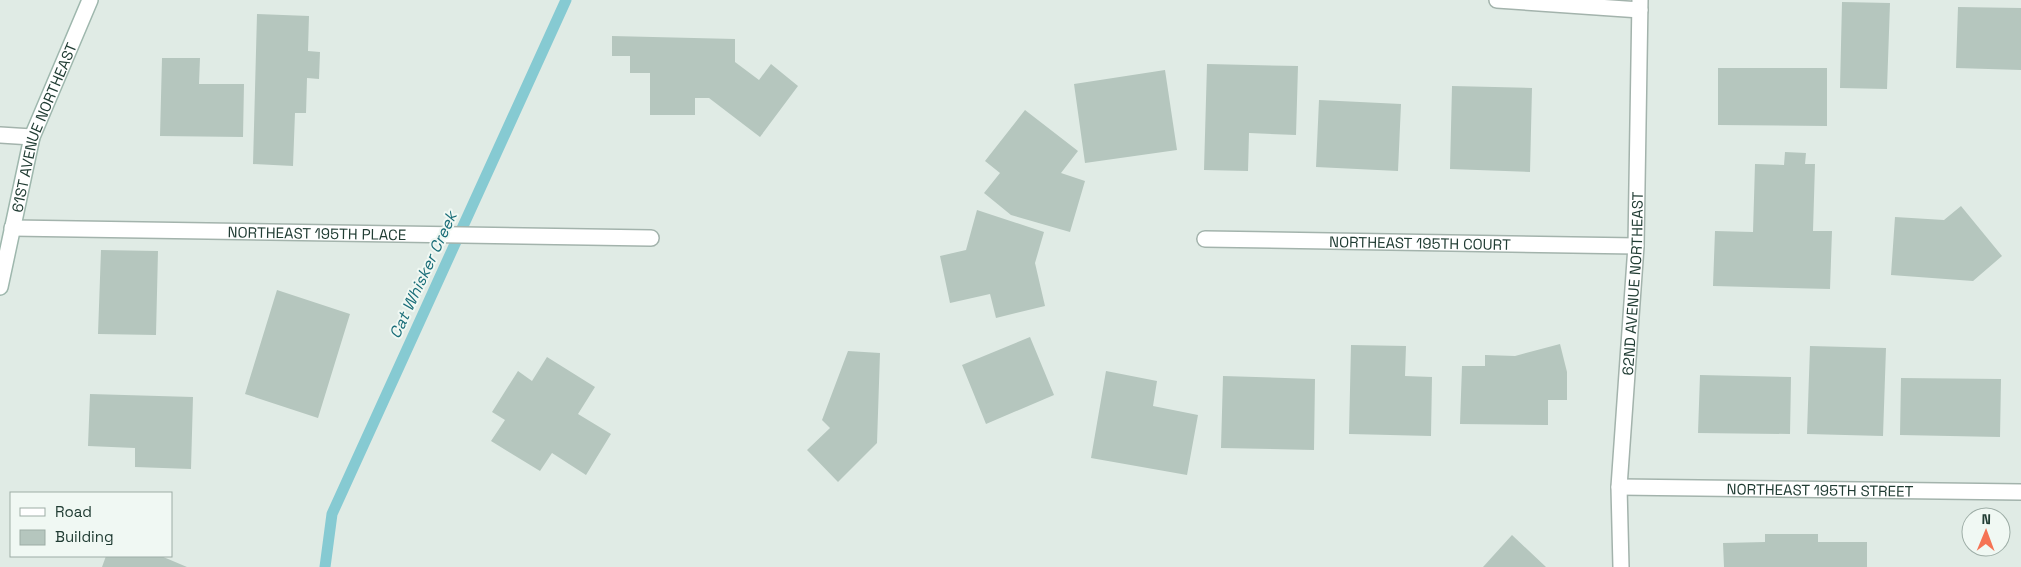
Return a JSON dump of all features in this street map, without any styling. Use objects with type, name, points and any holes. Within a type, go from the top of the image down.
[{"type":"street","name":"61ST AVENUE NORTHEAST","points":[[0,287],[32,137],[90,0]]},
{"type":"street","points":[[1498,0],[1640,5]]},
{"type":"street","name":"62ND AVENUE NORTHEAST","points":[[1621,567],[1619,487],[1636,246],[1640,5]]},
{"type":"street","points":[[0,135],[32,137]]},
{"type":"street","name":"NORTHEAST 195TH PLACE","points":[[12,228],[651,238]]},
{"type":"street","name":"NORTHEAST 195TH COURT","points":[[1205,239],[1636,246]]},
{"type":"street","name":"NORTHEAST 195TH STREET","points":[[1619,487],[2021,492]]},
{"type":"building","points":[[1842,2],[1890,3],[1887,89],[1840,88]]},
{"type":"building","points":[[1958,7],[2021,8],[2021,70],[1956,68]]},
{"type":"building","points":[[257,14],[309,16],[308,51],[320,52],[319,79],[307,78],[306,113],[295,113],[293,166],[253,164]]},
{"type":"building","points":[[612,36],[735,39],[735,62],[759,80],[771,64],[798,86],[760,137],[709,98],[695,98],[695,115],[650,115],[650,73],[630,73],[630,56],[612,56]]},
{"type":"building","points":[[162,58],[200,58],[199,84],[244,84],[243,137],[160,136]]},
{"type":"building","points":[[1207,64],[1298,66],[1296,135],[1249,133],[1248,171],[1204,170]]},
{"type":"building","points":[[1718,68],[1827,68],[1827,126],[1718,125]]},
{"type":"building","points":[[1165,70],[1177,150],[1085,163],[1074,84]]},
{"type":"building","points":[[1452,86],[1532,88],[1530,172],[1450,169]]},
{"type":"building","points":[[1319,100],[1401,104],[1398,171],[1316,167]]},
{"type":"building","points":[[1025,110],[1078,151],[1061,173],[1085,181],[1070,232],[1011,215],[984,193],[1000,173],[985,161]]},
{"type":"building","points":[[1785,152],[1806,153],[1805,164],[1815,164],[1813,231],[1832,231],[1830,289],[1713,286],[1715,231],[1753,232],[1755,164],[1784,165]]},
{"type":"building","points":[[1961,206],[2002,256],[1973,281],[1891,275],[1895,217],[1944,220]]},
{"type":"building","points":[[977,210],[1044,232],[1035,263],[1045,306],[996,318],[990,294],[950,303],[940,256],[966,250]]},
{"type":"building","points":[[101,250],[158,251],[156,335],[98,334]]},
{"type":"building","points":[[277,290],[350,314],[318,418],[245,394]]},
{"type":"building","points":[[1030,337],[1054,395],[986,424],[962,365]]},
{"type":"building","points":[[1560,344],[1567,372],[1567,400],[1548,400],[1548,425],[1460,424],[1462,366],[1485,366],[1485,355],[1515,356]]},
{"type":"building","points":[[1351,345],[1406,346],[1405,376],[1432,377],[1431,436],[1349,434]]},
{"type":"building","points":[[1810,346],[1886,348],[1883,436],[1807,434]]},
{"type":"building","points":[[848,351],[880,353],[877,443],[838,482],[807,450],[830,428],[822,420]]},
{"type":"building","points":[[547,357],[595,387],[578,414],[611,434],[586,475],[552,453],[540,471],[491,441],[505,420],[492,412],[518,371],[532,381]]},
{"type":"building","points":[[1106,371],[1157,381],[1153,406],[1198,415],[1187,475],[1091,458]]},
{"type":"building","points":[[1700,375],[1791,377],[1790,434],[1698,433]]},
{"type":"building","points":[[1223,376],[1315,379],[1314,450],[1221,448]]},
{"type":"building","points":[[1901,378],[2001,379],[2000,437],[1900,435]]},
{"type":"building","points":[[90,394],[193,397],[191,469],[135,467],[135,448],[88,446]]},
{"type":"building","points":[[1765,534],[1818,534],[1818,542],[1867,542],[1867,567],[1724,567],[1723,543],[1765,542]]},
{"type":"building","points":[[1512,535],[1546,567],[1483,567]]},
{"type":"building","points":[[106,557],[163,557],[187,567],[102,567]]},
{"type":"waterway","name":"Cat Whisker Creek","points":[[325,567],[332,514],[566,0]]}]
